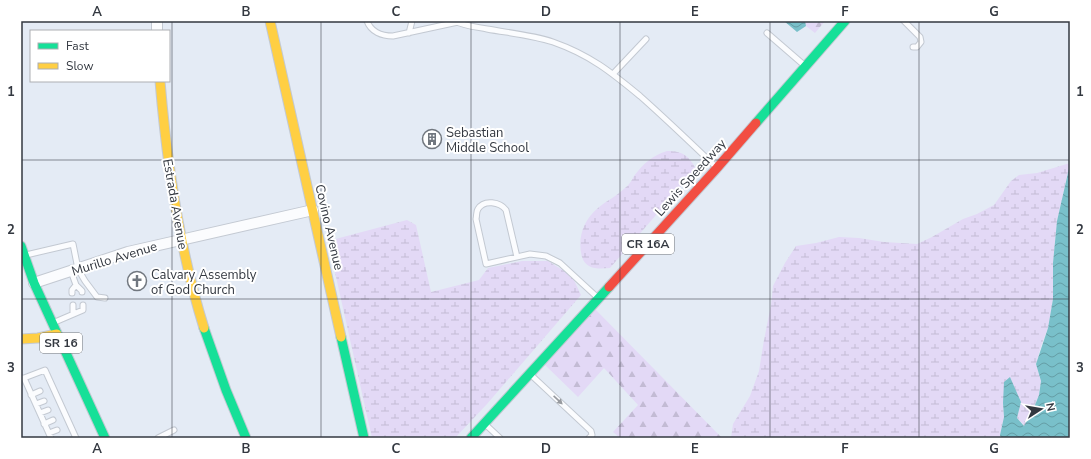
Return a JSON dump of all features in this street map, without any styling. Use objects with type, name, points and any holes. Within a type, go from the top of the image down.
[{"type":"main road","name":"Covino Avenue","points":[[270,21],[364,438]]},
{"type":"main road","name":"Lewis Speedway","points":[[471,438],[717,168],[845,21]]},
{"type":"main road","name":"Estrada Avenue","points":[[160,82],[163,122],[171,184],[181,240],[199,308],[213,353],[246,438]]},
{"type":"main road","name":"SR 16","points":[[22,251],[34,283],[102,437]]},
{"type":"main road","points":[[21,340],[57,334]]},
{"type":"street","name":"Murillo Avenue","points":[[34,283],[128,252],[313,210]]},
{"type":"lane","points":[[367,21],[372,29],[384,36],[409,33],[456,22],[530,36],[566,47],[600,64],[613,74],[661,114],[717,168]]},
{"type":"lane","points":[[409,33],[412,21]]},
{"type":"lane","points":[[904,21],[920,37],[921,42],[917,46],[913,47]]},
{"type":"lane","points":[[767,33],[805,66]]},
{"type":"lane","points":[[613,74],[646,39]]},
{"type":"lane","points":[[517,257],[506,210],[497,203],[482,205],[477,211],[476,219],[486,264],[517,257],[530,254],[538,254],[560,263],[598,298]]},
{"type":"lane","points":[[22,251],[73,244],[76,285],[82,292]]},
{"type":"lane","points":[[75,270],[97,297],[105,298]]},
{"type":"lane","points":[[72,293],[72,290],[76,285]]},
{"type":"lane","points":[[73,305],[73,314]]},
{"type":"lane","points":[[53,324],[83,310],[83,305]]},
{"type":"lane","points":[[57,430],[50,435],[22,378],[44,370],[49,387],[73,436]]},
{"type":"lane","points":[[529,374],[590,431],[592,435],[589,438]]},
{"type":"lane","points":[[31,395],[40,391]]},
{"type":"lane","points":[[36,404],[44,401]]},
{"type":"lane","points":[[40,413],[48,410]]},
{"type":"lane","points":[[44,424],[53,420]]},
{"type":"lane","points":[[484,424],[500,438]]},
{"type":"lane","points":[[158,438],[174,430]]},
{"type":"green space","points":[[805,21],[825,21],[815,33],[806,26]]},
{"type":"green space","points":[[667,151],[685,155],[696,169],[610,268],[593,268],[587,264],[582,257],[580,243],[582,230],[588,218],[604,203],[619,194],[649,160]]},
{"type":"green space","points":[[1070,163],[1057,221],[1053,263],[1053,299],[1048,328],[1036,364],[1041,381],[1039,395],[1025,426],[1017,418],[1021,402],[1003,403],[1004,417],[1000,435],[1001,438],[731,438],[733,424],[750,396],[759,371],[773,286],[796,246],[839,237],[917,244],[963,219],[977,214],[994,205],[1011,181],[1019,175],[1037,173]]},
{"type":"green space","points":[[407,220],[416,225],[431,292],[479,280],[488,268],[522,261],[548,261],[572,276],[581,295],[487,404],[455,438],[372,438],[328,241]]},
{"type":"green space","points":[[595,309],[722,438],[620,438],[613,432],[638,405],[604,368],[578,397],[544,364]]},
{"type":"water","points":[[784,21],[805,21],[806,26],[797,32]]},
{"type":"water","points":[[1070,164],[1070,438],[1001,438],[1000,435],[1004,417],[1004,382],[1010,377],[1021,402],[1017,418],[1024,426],[1039,395],[1041,381],[1036,364],[1048,328],[1053,299],[1053,263],[1057,221]]},
{"type":"traffic: fast","points":[[756,123],[845,21]]},
{"type":"traffic: fast","points":[[21,246],[34,283],[105,438]]},
{"type":"traffic: fast","points":[[471,438],[609,287]]},
{"type":"traffic: fast","points":[[204,328],[226,390],[246,438]]},
{"type":"traffic: fast","points":[[341,337],[364,438]]},
{"type":"traffic: slow","points":[[270,21],[341,337]]},
{"type":"traffic: slow","points":[[160,82],[166,144],[175,206],[195,298],[204,328]]},
{"type":"traffic: slow","points":[[21,339],[38,338],[57,334]]},
{"type":"traffic: jam","points":[[609,287],[756,123]]},
{"type":"place","name":"Sebastian Middle School","points":[[432,139]]},
{"type":"place","name":"Calvary Assembly of God Church","points":[[137,281]]}]
